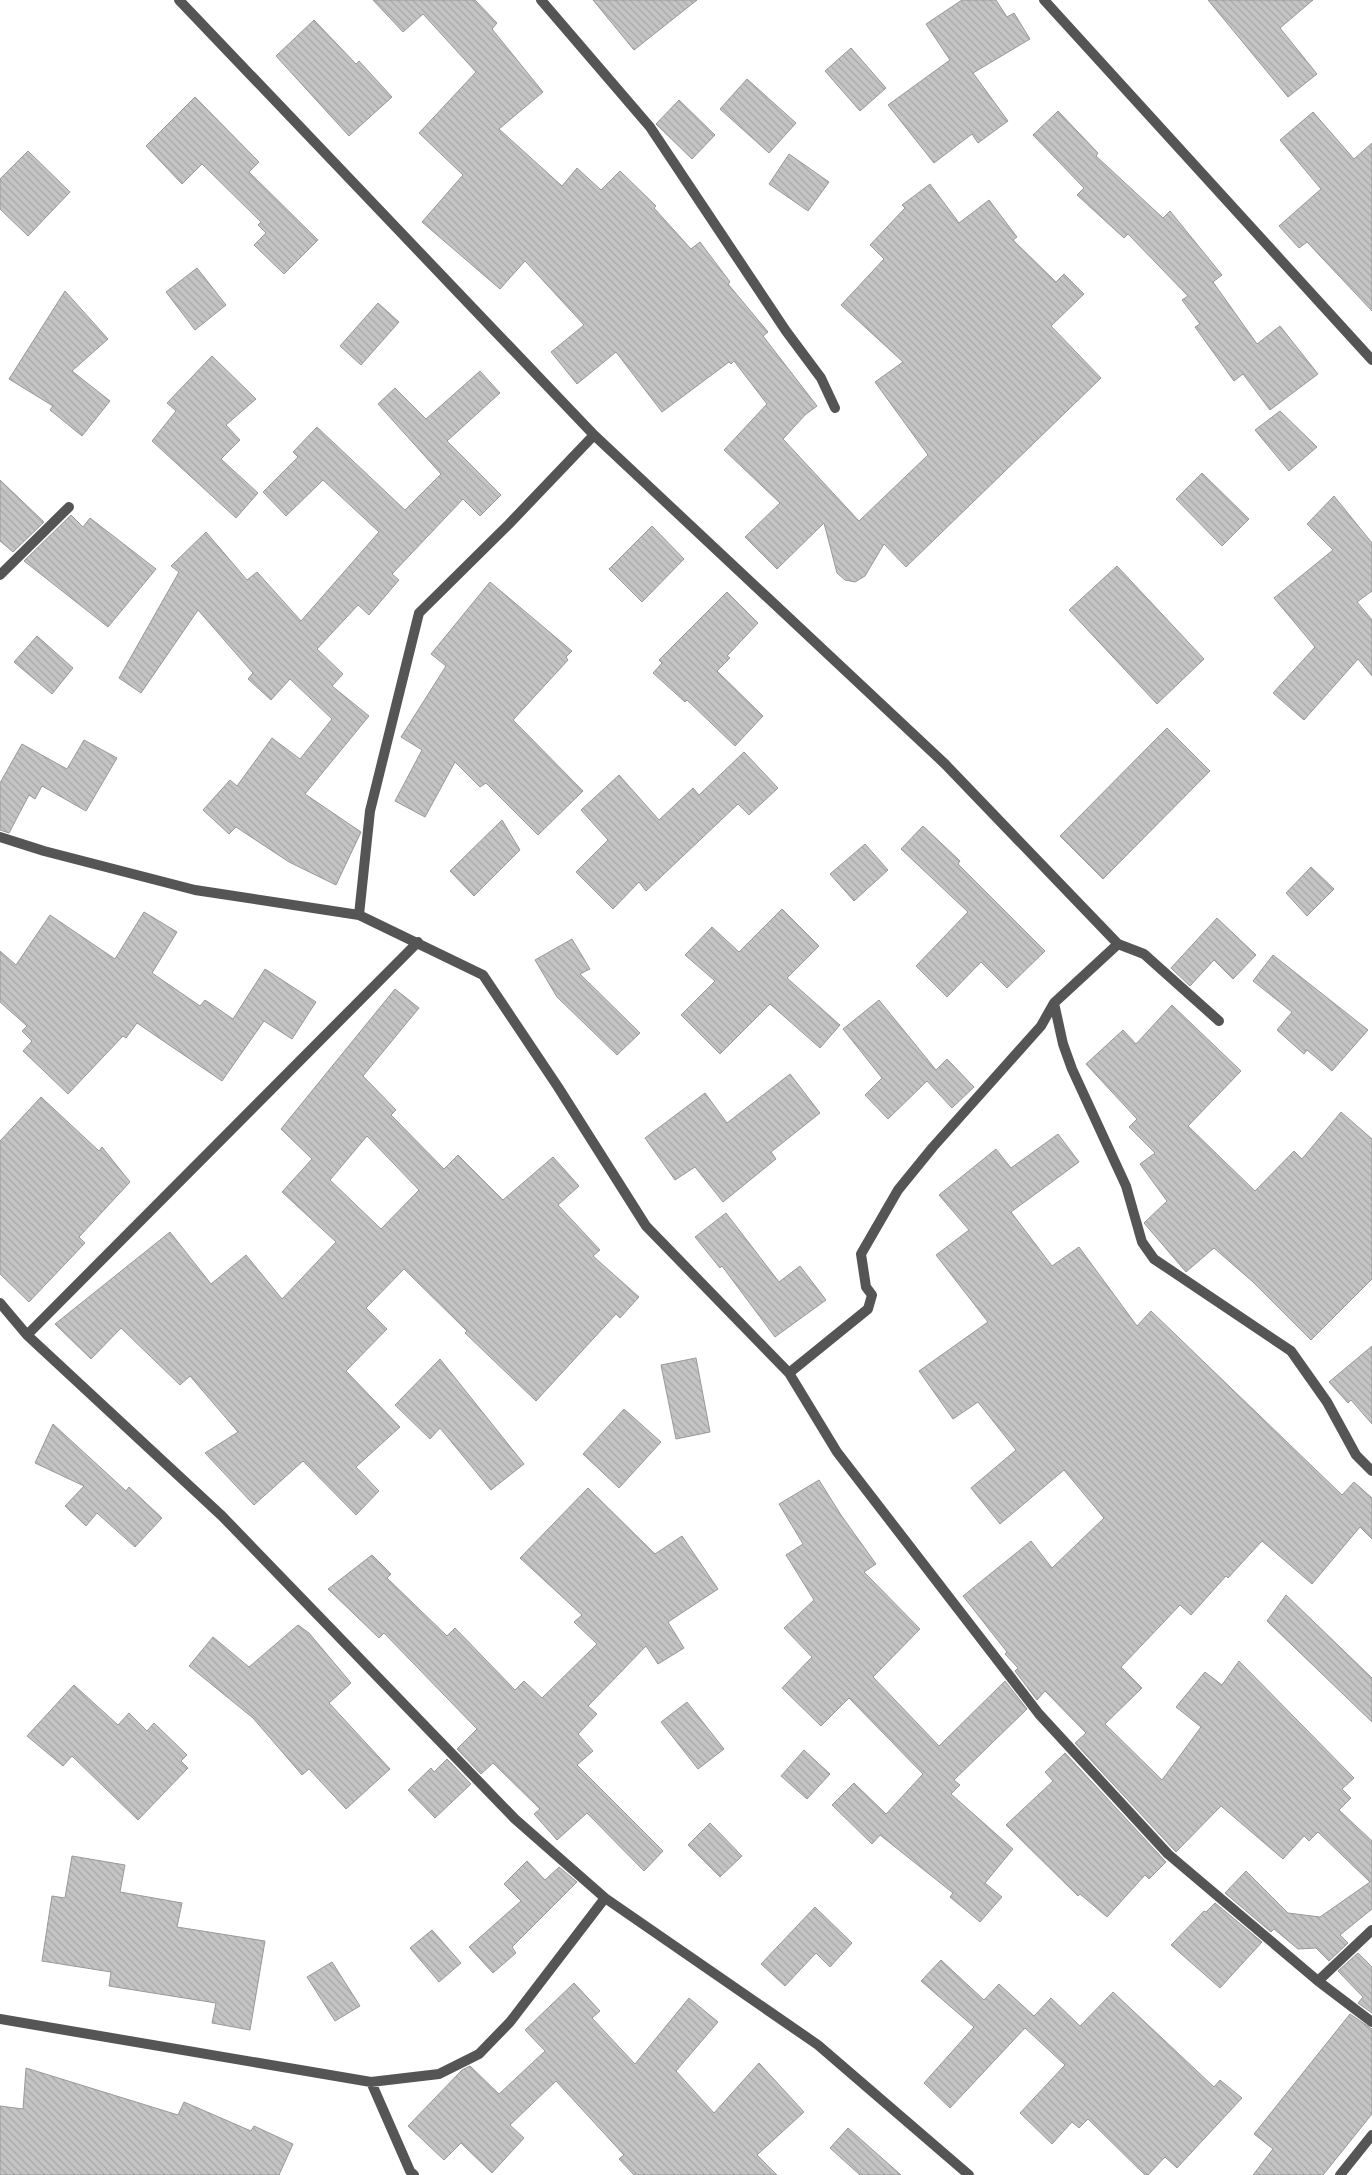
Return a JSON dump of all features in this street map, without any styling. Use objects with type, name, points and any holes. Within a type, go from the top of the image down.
[{"type":"street","points":[[179,0],[594,436],[945,764],[1118,944],[1144,954],[1219,1021]]},
{"type":"street","points":[[541,0],[650,127],[786,332],[821,378],[835,408]]},
{"type":"street","points":[[1044,0],[1372,360]]},
{"type":"street","points":[[359,915],[370,811],[419,613],[594,436]]},
{"type":"street","points":[[0,575],[69,507]]},
{"type":"street","points":[[0,836],[44,851],[195,890],[359,915],[483,975],[558,1087],[646,1226],[789,1373],[837,1452],[1039,1714],[1168,1854],[1318,1981],[1372,2022]]},
{"type":"street","points":[[27,1335],[418,942]]},
{"type":"street","points":[[789,1373],[868,1309],[872,1294],[866,1287],[861,1254],[898,1190],[932,1147],[1041,1026],[1054,1002],[1118,944]]},
{"type":"street","points":[[1054,1002],[1063,1044],[1072,1069],[1126,1186],[1142,1242],[1154,1259],[1291,1351],[1327,1402],[1356,1455],[1372,1470]]},
{"type":"street","points":[[0,1303],[27,1335],[222,1516],[515,1819],[605,1898],[818,2045],[969,2175]]},
{"type":"street","points":[[0,2019],[371,2082],[439,2074],[480,2054],[510,2022],[605,1898]]},
{"type":"street","points":[[1318,1981],[1372,1930]]},
{"type":"street","points":[[371,2082],[410,2171],[414,2175]]},
{"type":"street","points":[[1340,2175],[1372,2135]]},
{"type":"building","points":[[373,0],[475,0],[497,23],[492,29],[543,92],[499,129],[562,186],[577,168],[601,190],[620,171],[656,206],[654,208],[691,249],[700,242],[730,282],[728,284],[768,332],[763,336],[817,406],[805,415],[783,439],[859,521],[928,455],[875,382],[903,362],[841,305],[884,259],[870,245],[905,208],[902,205],[930,184],[959,223],[989,200],[1017,237],[1013,240],[1056,282],[1064,274],[1084,294],[1051,326],[1101,378],[906,567],[884,544],[865,576],[855,582],[845,580],[837,573],[824,523],[777,569],[745,537],[780,503],[724,450],[767,404],[734,361],[731,364],[729,362],[662,412],[616,352],[577,384],[551,352],[584,325],[525,261],[500,289],[422,222],[463,175],[419,133],[476,72],[423,14],[403,32]]},
{"type":"building","points":[[593,0],[697,0],[634,50]]},
{"type":"building","points":[[962,0],[996,0],[1007,17],[1014,13],[1030,39],[973,73],[1008,121],[978,143],[972,134],[934,163],[888,105],[950,60],[926,24]]},
{"type":"building","points":[[1208,0],[1313,0],[1280,28],[1317,74],[1288,97]]},
{"type":"building","points":[[314,20],[356,64],[359,61],[392,97],[349,136],[276,56]]},
{"type":"building","points":[[851,48],[886,88],[860,111],[825,71]]},
{"type":"building","points":[[747,79],[796,123],[769,153],[720,109]]},
{"type":"building","points":[[195,97],[259,162],[249,172],[318,240],[284,274],[254,245],[266,233],[258,225],[261,222],[202,164],[182,184],[146,146]]},
{"type":"building","points":[[679,100],[715,135],[692,159],[656,124]]},
{"type":"building","points":[[1058,111],[1098,153],[1096,156],[1163,218],[1170,211],[1222,275],[1213,282],[1257,344],[1280,326],[1318,374],[1270,410],[1243,374],[1234,381],[1195,327],[1200,324],[1182,300],[1188,296],[1128,234],[1124,238],[1077,195],[1084,188],[1033,135]]},
{"type":"building","points":[[1313,112],[1354,159],[1372,143],[1372,311],[1307,242],[1299,248],[1279,226],[1321,189],[1280,140]]},
{"type":"building","points":[[28,151],[70,192],[28,236],[0,209],[0,179]]},
{"type":"building","points":[[789,154],[829,182],[808,211],[769,184]]},
{"type":"building","points":[[197,268],[226,305],[195,330],[166,292]]},
{"type":"building","points":[[65,291],[108,339],[72,371],[110,401],[82,436],[50,410],[53,406],[9,379]]},
{"type":"building","points":[[378,303],[399,322],[361,365],[340,346]]},
{"type":"building","points":[[212,356],[256,399],[226,425],[240,440],[221,459],[258,493],[236,518],[152,441],[176,411],[167,403]]},
{"type":"building","points":[[480,371],[500,393],[447,441],[501,495],[480,516],[463,499],[392,574],[399,580],[369,615],[358,605],[317,649],[343,674],[332,686],[369,716],[305,794],[361,832],[336,885],[289,862],[236,827],[229,834],[203,810],[230,780],[237,786],[272,738],[300,759],[332,719],[290,679],[271,700],[248,679],[253,673],[198,610],[141,693],[119,678],[179,572],[171,566],[206,532],[247,580],[257,572],[301,621],[379,532],[323,480],[286,516],[263,492],[298,457],[293,452],[317,427],[405,510],[441,474],[378,404],[395,388],[426,419]]},
{"type":"building","points":[[1280,411],[1317,447],[1289,471],[1255,430]]},
{"type":"building","points":[[1202,473],[1249,519],[1222,546],[1176,499]]},
{"type":"building","points":[[0,480],[44,522],[13,552],[0,541]]},
{"type":"building","points":[[1334,496],[1372,543],[1372,591],[1357,602],[1372,620],[1372,676],[1358,659],[1304,720],[1273,693],[1315,647],[1274,598],[1333,550],[1307,524]]},
{"type":"building","points":[[71,515],[83,527],[90,518],[156,569],[108,627],[24,561]]},
{"type":"building","points":[[652,526],[684,559],[642,602],[609,569]]},
{"type":"building","points":[[1117,566],[1204,659],[1157,704],[1069,610]]},
{"type":"building","points":[[490,582],[572,651],[566,657],[568,660],[513,720],[583,791],[538,835],[486,783],[480,787],[455,762],[425,817],[395,801],[422,750],[401,737],[446,666],[431,654]]},
{"type":"building","points":[[727,592],[758,623],[727,656],[730,658],[717,671],[763,716],[735,746],[687,700],[685,702],[653,673],[662,663],[659,660]]},
{"type":"building","points":[[37,636],[73,668],[52,694],[14,662]]},
{"type":"building","points":[[1167,728],[1210,771],[1103,879],[1060,836]]},
{"type":"building","points":[[84,740],[117,758],[86,811],[42,786],[35,799],[29,795],[9,833],[0,830],[0,783],[22,744],[67,769]]},
{"type":"building","points":[[744,752],[778,788],[749,815],[738,804],[646,891],[639,882],[613,909],[576,872],[608,840],[581,810],[619,775],[659,820],[693,788],[699,795]]},
{"type":"building","points":[[502,820],[520,850],[474,896],[450,871]]},
{"type":"building","points":[[923,826],[960,861],[958,864],[1045,951],[1007,988],[981,962],[947,997],[916,966],[968,912],[901,849]]},
{"type":"building","points":[[865,844],[888,870],[854,901],[830,874]]},
{"type":"building","points":[[1311,867],[1334,889],[1307,916],[1286,893]]},
{"type":"building","points":[[782,909],[819,946],[787,978],[840,1025],[820,1048],[770,1004],[720,1054],[681,1015],[715,981],[685,955],[712,927],[739,952]]},
{"type":"building","points":[[144,912],[177,932],[152,973],[200,1006],[205,1000],[233,1019],[265,969],[316,1002],[292,1039],[264,1021],[222,1081],[137,1023],[126,1038],[123,1036],[68,1094],[23,1051],[32,1041],[22,1031],[27,1026],[0,1002],[0,951],[16,965],[50,915],[115,959]]},
{"type":"building","points":[[1217,918],[1256,955],[1233,979],[1214,960],[1190,986],[1171,968]]},
{"type":"building","points":[[572,939],[590,969],[580,974],[640,1033],[617,1055],[557,997],[535,960]]},
{"type":"building","points":[[1273,955],[1368,1030],[1332,1071],[1307,1050],[1304,1054],[1277,1030],[1292,1012],[1253,981]]},
{"type":"building","points":[[395,989],[419,1008],[363,1076],[396,1110],[391,1115],[444,1169],[458,1155],[503,1200],[553,1157],[579,1186],[558,1205],[600,1250],[593,1256],[639,1297],[620,1318],[616,1314],[536,1401],[465,1333],[467,1331],[404,1269],[366,1308],[387,1329],[346,1371],[400,1427],[356,1467],[379,1491],[356,1515],[303,1461],[254,1505],[205,1453],[238,1432],[190,1376],[180,1385],[121,1328],[91,1359],[55,1324],[170,1232],[211,1284],[246,1255],[282,1299],[336,1242],[282,1192],[312,1159],[281,1129]],"holes":[[[367,1136],[419,1190],[381,1229],[330,1180]]]},
{"type":"building","points":[[879,1000],[936,1070],[947,1059],[974,1087],[952,1108],[927,1081],[888,1119],[865,1095],[882,1078],[843,1029]]},
{"type":"building","points":[[1172,1005],[1241,1071],[1188,1126],[1255,1191],[1294,1151],[1302,1159],[1341,1112],[1372,1139],[1372,1279],[1311,1340],[1253,1282],[1214,1248],[1186,1272],[1144,1223],[1167,1201],[1140,1164],[1155,1153],[1129,1127],[1137,1119],[1086,1064],[1123,1030],[1136,1044]]},
{"type":"building","points":[[790,1074],[820,1113],[771,1152],[776,1159],[723,1202],[695,1167],[675,1180],[645,1138],[705,1093],[727,1123]]},
{"type":"building","points":[[41,1097],[99,1151],[102,1147],[130,1182],[79,1237],[85,1243],[29,1302],[0,1274],[0,1141]]},
{"type":"building","points":[[1058,1134],[1079,1162],[1011,1212],[1052,1266],[1079,1247],[1137,1326],[1151,1311],[1342,1495],[1354,1482],[1372,1498],[1372,1539],[1360,1527],[1312,1584],[1262,1541],[1228,1578],[1226,1576],[1191,1615],[1180,1605],[1121,1667],[1142,1688],[1105,1724],[1162,1780],[1201,1727],[1176,1707],[1205,1672],[1222,1685],[1239,1661],[1354,1778],[1342,1789],[1351,1798],[1339,1810],[1372,1841],[1372,1909],[1340,1935],[1348,1943],[1329,1961],[1316,1948],[1298,1949],[1274,1929],[1271,1932],[1225,1893],[1246,1871],[1288,1913],[1320,1917],[1370,1882],[1318,1832],[1309,1841],[1304,1836],[1283,1859],[1221,1806],[1176,1852],[1075,1743],[1086,1733],[1045,1691],[1037,1700],[1015,1671],[1018,1668],[1005,1654],[1007,1652],[963,1596],[1031,1541],[1052,1568],[1104,1518],[1064,1470],[1000,1524],[971,1488],[1016,1450],[978,1402],[953,1419],[919,1371],[988,1322],[936,1255],[969,1230],[939,1195],[996,1149],[1011,1168]]},
{"type":"building","points":[[726,1213],[779,1282],[800,1266],[826,1300],[775,1337],[722,1266],[720,1268],[695,1237]]},
{"type":"building","points":[[1372,1346],[1372,1424],[1351,1400],[1348,1403],[1329,1382]]},
{"type":"building","points":[[696,1358],[710,1432],[676,1439],[661,1365]]},
{"type":"building","points":[[440,1359],[524,1464],[491,1490],[440,1428],[430,1439],[395,1405]]},
{"type":"building","points":[[624,1409],[661,1442],[619,1488],[583,1454]]},
{"type":"building","points":[[53,1424],[126,1491],[129,1487],[162,1518],[135,1547],[97,1513],[86,1526],[65,1506],[84,1486],[35,1463]]},
{"type":"building","points":[[819,1480],[876,1564],[864,1572],[920,1629],[873,1677],[939,1746],[1005,1681],[1027,1709],[954,1780],[960,1785],[951,1794],[1013,1849],[985,1883],[1002,1897],[980,1922],[950,1897],[953,1893],[880,1835],[872,1844],[832,1805],[854,1783],[886,1814],[923,1774],[849,1698],[821,1726],[782,1688],[812,1657],[784,1628],[814,1600],[786,1555],[803,1544],[779,1504]]},
{"type":"building","points":[[588,1488],[655,1554],[682,1536],[718,1589],[668,1622],[684,1648],[658,1664],[646,1646],[588,1706],[597,1714],[578,1734],[593,1751],[577,1765],[663,1851],[644,1871],[587,1813],[557,1840],[534,1814],[540,1809],[493,1763],[481,1774],[457,1749],[477,1729],[384,1633],[379,1638],[328,1589],[372,1555],[391,1574],[387,1578],[447,1636],[455,1628],[515,1690],[524,1681],[542,1698],[597,1644],[574,1622],[582,1615],[520,1558]]},
{"type":"building","points":[[1286,1595],[1372,1678],[1372,1722],[1267,1621]]},
{"type":"building","points":[[298,1625],[309,1633],[351,1683],[329,1703],[390,1769],[346,1809],[309,1769],[302,1775],[253,1718],[189,1666],[213,1637],[249,1667]]},
{"type":"building","points":[[74,1685],[118,1725],[129,1713],[147,1731],[154,1723],[187,1755],[181,1761],[188,1768],[138,1820],[72,1756],[63,1766],[27,1736]]},
{"type":"building","points":[[687,1702],[724,1749],[698,1769],[661,1722]]},
{"type":"building","points":[[804,1750],[830,1774],[807,1799],[781,1776]]},
{"type":"building","points":[[1065,1753],[1166,1862],[1149,1879],[1145,1875],[1107,1917],[1080,1894],[1078,1896],[1006,1825],[1053,1781],[1045,1772]]},
{"type":"building","points":[[447,1759],[471,1784],[435,1818],[408,1790],[431,1768],[434,1772]]},
{"type":"building","points":[[710,1823],[742,1856],[720,1877],[688,1845]]},
{"type":"building","points":[[72,1856],[125,1865],[120,1892],[182,1903],[177,1927],[265,1941],[250,2030],[212,2023],[216,2003],[109,1986],[111,1972],[42,1961],[52,1896],[65,1898]]},
{"type":"building","points":[[527,1861],[545,1880],[559,1867],[577,1882],[512,1947],[516,1953],[493,1973],[469,1947],[521,1901],[504,1884]]},
{"type":"building","points":[[1215,1903],[1262,1942],[1220,1988],[1171,1945],[1204,1911],[1206,1912]]},
{"type":"building","points":[[815,1907],[852,1943],[830,1967],[816,1953],[785,1986],[761,1964]]},
{"type":"building","points":[[432,1930],[461,1963],[439,1982],[410,1948]]},
{"type":"building","points":[[1358,1953],[1372,1967],[1372,2013],[1358,2003],[1363,1997],[1338,1971]]},
{"type":"building","points":[[941,1960],[984,2000],[999,1984],[1034,2016],[1051,1998],[1080,2026],[1113,1992],[1214,2087],[1220,2080],[1242,2098],[1177,2168],[1165,2157],[1148,2175],[1145,2175],[1088,2119],[1079,2128],[1072,2122],[1052,2144],[1020,2113],[1065,2065],[1025,2028],[950,2108],[924,2083],[974,2027],[921,1981]]},
{"type":"building","points":[[332,1962],[360,2006],[335,2021],[307,1977]]},
{"type":"building","points":[[574,1983],[600,2011],[592,2018],[635,2064],[689,1998],[718,2022],[676,2071],[714,2113],[759,2063],[804,2112],[757,2155],[777,2175],[634,2175],[619,2159],[624,2155],[556,2081],[510,2125],[524,2138],[492,2173],[461,2143],[444,2160],[408,2126],[462,2070],[470,2066],[499,2094],[545,2051],[525,2030]]},
{"type":"building","points":[[1350,2014],[1372,2029],[1372,2114],[1323,2175],[1253,2175],[1273,2149],[1254,2134]]},
{"type":"building","points":[[26,2068],[178,2115],[184,2102],[251,2131],[254,2126],[293,2144],[279,2175],[0,2175],[0,2106],[23,2109]]},
{"type":"building","points":[[848,2128],[901,2175],[860,2175],[830,2148]]}]
